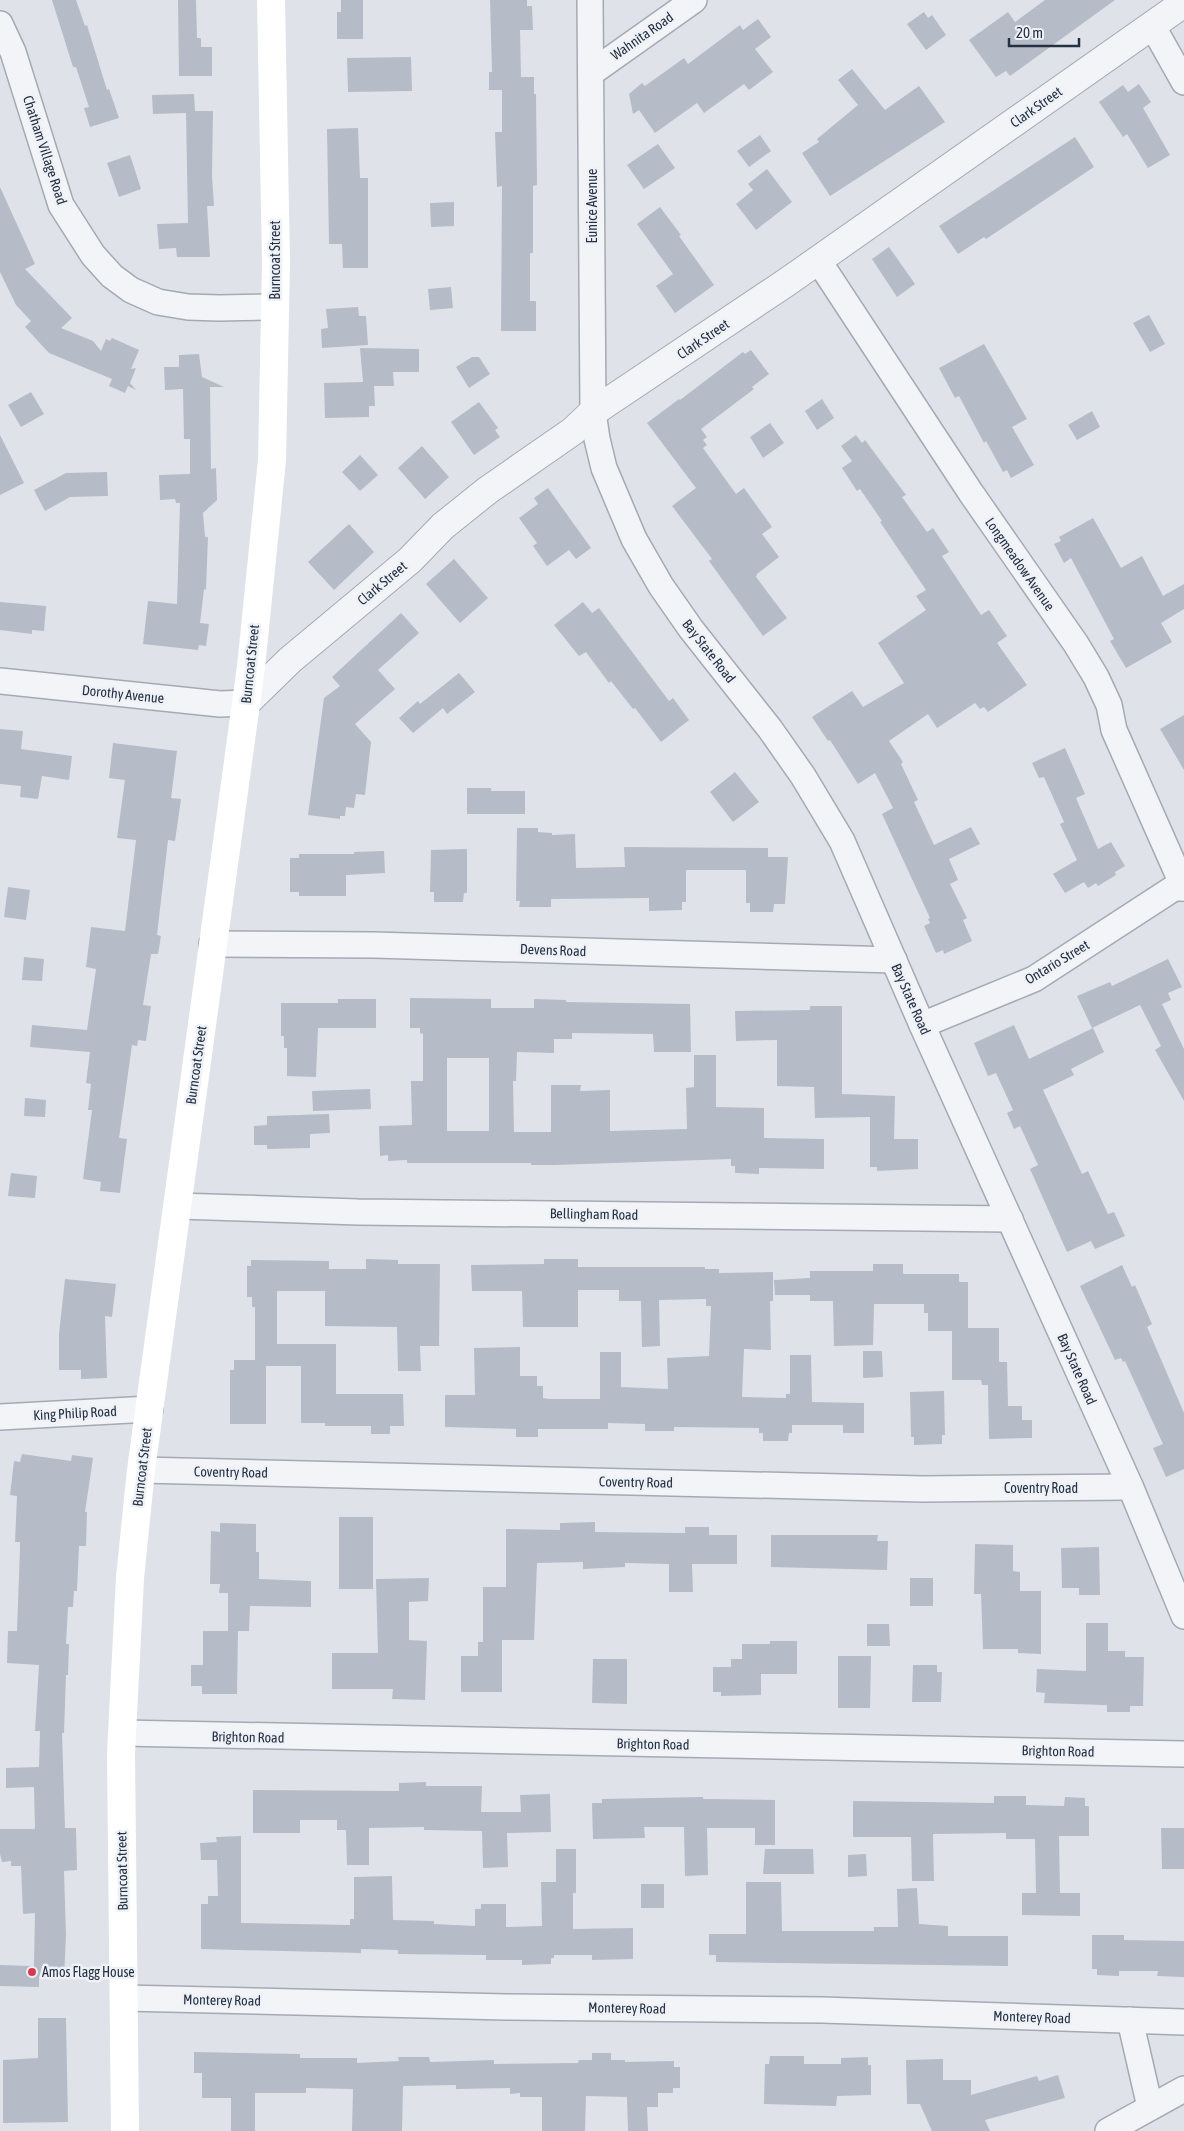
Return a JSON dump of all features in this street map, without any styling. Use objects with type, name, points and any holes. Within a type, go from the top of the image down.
[{"type":"main road","name":"Burncoat Street","points":[[125,2131],[122,1733],[130,1578],[141,1470],[246,702],[272,460],[276,262],[271,0]]},
{"type":"street","name":"Eunice Avenue","points":[[590,0],[593,412]]},
{"type":"street","name":"Wahnita Road","points":[[591,73],[694,0]]},
{"type":"street","name":"Clark Street","points":[[246,702],[290,660],[410,560],[443,526],[488,490],[573,431],[593,412],[818,260],[1184,3]]},
{"type":"street","name":"Chatham Village Road","points":[[0,24],[13,52],[61,205],[93,255],[112,276],[131,290],[158,302],[219,308],[274,307]]},
{"type":"street","points":[[1152,25],[1184,82]]},
{"type":"street","name":"Longmeadow Avenue","points":[[818,260],[966,485],[1076,644],[1096,677],[1109,705],[1114,730],[1184,888]]},
{"type":"street","name":"Bay State Road","points":[[593,412],[604,468],[634,539],[661,586],[691,629],[770,729],[822,806],[842,841],[1130,1487],[1184,1616]]},
{"type":"street","name":"Dorothy Avenue","points":[[0,680],[220,704],[246,702]]},
{"type":"street","name":"Ontario Street","points":[[922,1024],[1034,979],[1174,888],[1184,888]]},
{"type":"street","name":"Devens Road","points":[[212,944],[374,945],[894,960]]},
{"type":"street","name":"Bellingham Road","points":[[178,1206],[358,1212],[1010,1219]]},
{"type":"street","name":"King Philip Road","points":[[0,1417],[150,1408]]},
{"type":"street","name":"Coventry Road","points":[[141,1470],[924,1489],[1130,1487]]},
{"type":"street","name":"Brighton Road","points":[[122,1733],[343,1739],[1184,1754]]},
{"type":"street","name":"Monterey Road","points":[[124,1998],[506,2007],[822,2010],[1184,2022]]},
{"type":"street","points":[[1130,2020],[1150,2107]]},
{"type":"street","points":[[1108,2131],[1184,2088]]},
{"type":"building","points":[[52,0],[76,0],[85,26],[87,25],[107,90],[109,89],[119,118],[90,127],[84,108],[89,107],[76,67],[73,67]]},
{"type":"building","points":[[178,0],[196,0],[197,38],[201,38],[201,47],[212,47],[212,76],[179,76]]},
{"type":"building","points":[[341,0],[363,0],[363,39],[337,39],[337,12],[341,12]]},
{"type":"building","points":[[490,0],[527,0],[527,6],[532,6],[533,30],[520,30],[521,77],[534,77],[534,94],[536,94],[537,185],[533,186],[533,253],[530,253],[530,301],[536,301],[536,331],[501,331],[502,186],[497,187],[495,132],[502,132],[502,90],[489,90],[489,72],[492,72]]},
{"type":"building","points":[[1045,0],[1115,0],[1010,76],[1006,71],[996,77],[969,40],[1008,12],[1015,22]]},
{"type":"building","points":[[924,12],[928,18],[932,15],[946,35],[926,50],[907,24]]},
{"type":"building","points":[[758,19],[771,37],[755,49],[773,72],[749,90],[744,84],[704,113],[697,103],[655,133],[639,110],[633,114],[629,94],[642,83],[645,86],[684,58],[688,64],[740,25],[743,30]]},
{"type":"building","points":[[411,57],[412,91],[348,92],[347,58]]},
{"type":"building","points":[[852,69],[885,110],[919,86],[945,122],[830,196],[802,153],[819,142],[817,139],[858,105],[838,80]]},
{"type":"building","points":[[1139,84],[1151,102],[1143,108],[1170,155],[1148,168],[1127,134],[1123,137],[1099,102],[1123,85],[1128,92]]},
{"type":"building","points":[[194,94],[195,111],[213,111],[212,175],[214,206],[207,206],[210,257],[177,257],[176,248],[159,249],[157,224],[188,223],[186,113],[153,114],[152,95]]},
{"type":"building","points":[[358,128],[360,178],[368,178],[368,268],[343,268],[342,244],[329,244],[327,129]]},
{"type":"building","points":[[760,135],[771,151],[749,167],[737,151]]},
{"type":"building","points":[[1075,137],[1094,167],[986,239],[984,237],[958,254],[939,226]]},
{"type":"building","points":[[658,144],[675,168],[644,189],[627,165]]},
{"type":"building","points":[[130,155],[141,189],[119,197],[107,163]]},
{"type":"building","points":[[767,169],[792,202],[756,230],[736,204],[753,190],[748,184]]},
{"type":"building","points":[[0,187],[35,264],[25,269],[72,318],[61,328],[93,341],[101,351],[106,339],[110,341],[112,338],[139,350],[131,369],[136,368],[130,383],[136,390],[128,386],[125,393],[109,386],[112,379],[49,353],[25,327],[31,321],[16,305],[0,272]]},
{"type":"building","points":[[454,202],[454,226],[431,227],[430,203]]},
{"type":"building","points":[[660,207],[714,285],[675,313],[656,286],[673,274],[637,224]]},
{"type":"building","points":[[889,247],[915,284],[897,297],[872,259]]},
{"type":"building","points":[[451,287],[453,308],[430,310],[428,289]]},
{"type":"building","points":[[358,307],[359,316],[366,316],[368,345],[322,348],[321,329],[328,328],[326,309]]},
{"type":"building","points":[[1149,315],[1165,344],[1150,352],[1133,323]]},
{"type":"building","points":[[984,344],[1027,419],[1012,427],[1034,465],[1011,478],[1007,470],[1003,472],[986,441],[984,443],[959,396],[955,398],[939,368]]},
{"type":"building","points":[[360,348],[419,349],[419,372],[393,372],[394,386],[374,386],[375,406],[369,406],[369,417],[325,418],[324,383],[363,382]]},
{"type":"building","points":[[751,350],[769,374],[752,387],[754,389],[701,429],[707,437],[703,440],[707,445],[703,448],[736,494],[744,488],[772,527],[762,534],[779,557],[757,574],[756,577],[787,618],[763,636],[709,561],[712,559],[672,506],[696,488],[647,423],[743,352],[745,354]]},
{"type":"building","points":[[199,354],[202,377],[224,387],[210,387],[211,469],[216,468],[217,500],[203,513],[205,537],[208,537],[206,590],[204,589],[200,623],[209,624],[206,646],[199,645],[198,650],[143,644],[148,601],[177,604],[180,503],[176,503],[175,499],[160,500],[159,475],[190,474],[190,439],[184,439],[183,389],[165,390],[164,367],[179,367],[179,355]]},
{"type":"building","points":[[472,357],[479,357],[490,374],[469,388],[456,367]]},
{"type":"building","points":[[31,392],[44,414],[21,427],[8,405]]},
{"type":"building","points":[[822,399],[834,418],[817,430],[805,411]]},
{"type":"building","points":[[479,402],[498,428],[495,430],[500,437],[474,455],[451,422]]},
{"type":"building","points":[[1092,411],[1100,427],[1077,440],[1068,425]]},
{"type":"building","points":[[770,423],[784,443],[763,458],[750,437]]},
{"type":"building","points":[[0,435],[24,483],[0,495]]},
{"type":"building","points":[[856,435],[862,443],[865,440],[906,495],[902,497],[927,532],[933,528],[949,552],[942,556],[981,615],[989,610],[1007,636],[997,643],[1027,685],[988,712],[984,707],[980,709],[975,703],[937,728],[928,714],[889,741],[903,762],[901,764],[918,800],[914,802],[934,845],[971,827],[980,844],[949,859],[958,880],[950,884],[967,918],[963,920],[972,941],[944,954],[943,950],[936,953],[924,926],[930,923],[928,919],[930,918],[882,814],[893,808],[875,773],[858,784],[830,740],[828,741],[812,717],[852,691],[863,707],[904,683],[878,643],[926,610],[916,596],[926,590],[860,489],[857,491],[842,468],[852,461],[841,446]]},
{"type":"building","points":[[422,446],[449,477],[425,499],[398,468]]},
{"type":"building","points":[[360,455],[378,475],[360,491],[342,472]]},
{"type":"building","points":[[107,472],[108,496],[70,497],[45,511],[34,490],[66,473]]},
{"type":"building","points":[[548,488],[591,548],[576,559],[569,550],[547,566],[533,546],[537,543],[519,518],[538,504],[534,498]]},
{"type":"building","points":[[1093,518],[1121,568],[1142,556],[1163,596],[1184,584],[1184,609],[1161,623],[1172,642],[1126,668],[1110,641],[1114,639],[1071,558],[1064,563],[1054,544],[1061,541],[1059,537]]},
{"type":"building","points":[[349,524],[374,552],[334,590],[308,562]]},
{"type":"building","points":[[454,559],[488,598],[460,623],[426,584]]},
{"type":"building","points":[[0,602],[46,606],[44,631],[32,630],[32,634],[0,630]]},
{"type":"building","points":[[583,602],[592,613],[599,608],[669,701],[673,698],[689,720],[661,742],[635,708],[633,709],[611,681],[609,683],[586,652],[579,656],[554,625]]},
{"type":"building","points":[[401,613],[419,633],[378,670],[395,689],[355,724],[371,742],[365,795],[356,794],[354,808],[346,807],[345,816],[340,816],[340,819],[308,815],[324,698],[340,686],[332,677]]},
{"type":"building","points":[[459,673],[475,692],[447,714],[443,708],[413,733],[399,718],[418,701],[420,704]]},
{"type":"building","points":[[1184,715],[1184,770],[1160,729]]},
{"type":"building","points":[[0,729],[23,731],[21,749],[72,756],[69,780],[42,776],[38,799],[20,797],[21,786],[0,784]]},
{"type":"building","points":[[113,743],[177,751],[171,798],[181,799],[175,841],[168,840],[157,935],[161,936],[158,954],[151,954],[143,1005],[151,1006],[146,1041],[138,1040],[137,1046],[132,1045],[119,1138],[127,1139],[120,1193],[100,1191],[101,1182],[83,1179],[92,1110],[88,1110],[91,1084],[86,1083],[90,1052],[30,1047],[32,1025],[87,1030],[96,969],[86,967],[91,927],[125,931],[136,840],[117,838],[125,780],[109,778]]},
{"type":"building","points":[[1065,748],[1085,794],[1076,798],[1098,849],[1111,842],[1125,866],[1115,872],[1116,875],[1098,886],[1096,883],[1088,888],[1084,882],[1065,893],[1053,874],[1077,860],[1060,824],[1064,822],[1044,777],[1039,778],[1032,763]]},
{"type":"building","points":[[735,772],[759,802],[733,822],[710,792]]},
{"type":"building","points":[[467,788],[491,788],[491,791],[525,791],[525,814],[467,814]]},
{"type":"building","points":[[517,828],[538,828],[538,832],[552,833],[552,835],[575,834],[576,868],[625,867],[624,847],[768,848],[768,857],[788,857],[785,904],[774,904],[773,912],[750,912],[750,903],[746,903],[746,870],[686,870],[686,902],[682,902],[682,910],[649,911],[649,898],[551,899],[551,907],[519,907],[520,901],[516,901]]},
{"type":"building","points":[[467,849],[467,893],[464,893],[463,902],[434,902],[434,892],[430,892],[431,850]]},
{"type":"building","points":[[384,851],[385,873],[346,875],[346,896],[299,896],[299,892],[290,892],[290,858],[299,858],[299,854],[354,854],[354,852]]},
{"type":"building","points":[[8,887],[30,890],[26,920],[4,917]]},
{"type":"building","points":[[24,957],[44,959],[42,981],[22,980]]},
{"type":"building","points":[[1168,959],[1182,987],[1168,993],[1171,1000],[1162,1004],[1184,1049],[1184,1101],[1155,1050],[1161,1046],[1140,1005],[1092,1028],[1077,996],[1110,982],[1112,986]]},
{"type":"building","points":[[410,998],[491,999],[491,1008],[534,1008],[534,999],[566,1000],[566,1002],[690,1004],[691,1052],[654,1052],[653,1034],[572,1033],[572,1039],[554,1039],[554,1053],[517,1052],[516,1081],[513,1081],[514,1132],[551,1132],[551,1085],[581,1085],[580,1091],[610,1090],[610,1131],[687,1129],[686,1088],[694,1087],[694,1055],[716,1055],[716,1107],[764,1108],[764,1138],[824,1139],[824,1169],[759,1168],[759,1174],[735,1173],[735,1166],[731,1166],[731,1159],[555,1165],[531,1165],[531,1163],[407,1163],[407,1160],[388,1161],[388,1155],[380,1156],[379,1126],[412,1125],[411,1081],[423,1081],[423,1034],[420,1033],[420,1028],[410,1028]],"holes":[[[447,1058],[489,1058],[489,1131],[447,1131]]]},
{"type":"building","points":[[338,999],[376,999],[376,1028],[318,1028],[316,1077],[287,1076],[287,1048],[284,1048],[284,1036],[281,1036],[281,1003],[338,1003]]},
{"type":"building","points":[[810,1006],[842,1006],[842,1094],[895,1096],[894,1139],[918,1139],[918,1169],[877,1171],[877,1167],[870,1167],[870,1117],[815,1118],[814,1087],[777,1086],[777,1040],[736,1041],[735,1011],[810,1010]]},
{"type":"building","points":[[1014,1025],[1029,1059],[1093,1028],[1104,1052],[1071,1069],[1074,1075],[1043,1090],[1082,1174],[1088,1171],[1108,1214],[1114,1212],[1125,1236],[1095,1249],[1091,1241],[1067,1252],[1030,1169],[1038,1165],[1020,1126],[1014,1129],[1007,1113],[1013,1110],[996,1073],[988,1076],[974,1043]]},
{"type":"building","points":[[370,1089],[371,1109],[313,1111],[312,1091]]},
{"type":"building","points":[[25,1098],[46,1100],[45,1117],[24,1116]]},
{"type":"building","points":[[329,1114],[330,1133],[310,1134],[310,1148],[267,1149],[267,1145],[254,1145],[254,1126],[267,1125],[267,1116]]},
{"type":"building","points":[[11,1173],[37,1176],[35,1198],[8,1196]]},
{"type":"building","points":[[366,1259],[398,1260],[398,1264],[440,1264],[439,1346],[420,1346],[421,1371],[398,1371],[397,1327],[325,1326],[325,1291],[277,1291],[277,1344],[336,1344],[336,1394],[403,1394],[404,1426],[390,1426],[390,1434],[371,1434],[371,1426],[325,1426],[325,1423],[301,1423],[301,1366],[266,1366],[266,1424],[230,1424],[230,1370],[234,1370],[234,1360],[255,1360],[255,1307],[252,1307],[252,1297],[247,1297],[247,1266],[251,1266],[251,1260],[329,1261],[329,1269],[366,1269]]},
{"type":"building","points":[[544,1259],[578,1259],[578,1267],[705,1267],[705,1269],[719,1269],[719,1273],[773,1272],[773,1301],[770,1301],[771,1350],[744,1349],[742,1397],[786,1398],[786,1394],[790,1394],[790,1355],[811,1355],[812,1402],[864,1403],[864,1433],[843,1433],[843,1425],[792,1425],[792,1433],[789,1433],[788,1441],[763,1441],[763,1433],[759,1433],[759,1428],[674,1427],[674,1431],[645,1431],[645,1424],[608,1423],[608,1429],[538,1429],[538,1437],[516,1437],[516,1429],[445,1427],[445,1395],[475,1395],[474,1348],[520,1347],[520,1376],[537,1376],[537,1386],[543,1386],[543,1398],[549,1399],[600,1399],[600,1352],[621,1352],[621,1387],[668,1389],[667,1358],[709,1356],[711,1306],[706,1306],[706,1299],[659,1300],[660,1346],[642,1347],[641,1301],[619,1301],[619,1290],[578,1290],[578,1327],[523,1327],[522,1291],[472,1291],[471,1265],[544,1264]]},
{"type":"building","points":[[873,1264],[903,1264],[903,1274],[959,1274],[959,1282],[968,1282],[968,1328],[999,1328],[999,1362],[1007,1362],[1008,1406],[1022,1406],[1022,1420],[1032,1420],[1032,1438],[989,1439],[988,1385],[982,1385],[981,1380],[952,1380],[952,1331],[928,1331],[928,1313],[924,1313],[924,1304],[874,1304],[873,1345],[834,1346],[833,1301],[810,1301],[810,1295],[775,1295],[774,1280],[810,1278],[810,1271],[873,1271]]},
{"type":"building","points":[[1122,1265],[1132,1287],[1135,1285],[1152,1324],[1147,1327],[1184,1413],[1184,1469],[1166,1477],[1153,1448],[1163,1444],[1125,1361],[1123,1362],[1121,1358],[1115,1360],[1080,1286]]},
{"type":"building","points":[[65,1279],[116,1284],[112,1317],[105,1316],[107,1378],[81,1379],[81,1370],[59,1370],[59,1334]]},
{"type":"building","points":[[863,1351],[882,1351],[883,1377],[863,1378]]},
{"type":"building","points":[[944,1391],[945,1435],[942,1435],[942,1444],[914,1445],[914,1437],[911,1437],[910,1392]]},
{"type":"building","points":[[22,1454],[71,1461],[72,1455],[93,1458],[85,1512],[87,1512],[86,1546],[79,1546],[77,1591],[74,1591],[73,1607],[68,1607],[66,1644],[69,1644],[68,1675],[66,1675],[64,1733],[62,1733],[65,1828],[76,1828],[77,1870],[64,1871],[66,1935],[64,1978],[39,1977],[39,1987],[0,1986],[0,1965],[34,1966],[35,1913],[23,1914],[21,1866],[11,1866],[11,1861],[2,1862],[0,1854],[0,1829],[35,1829],[34,1787],[6,1788],[6,1768],[39,1767],[40,1731],[35,1731],[39,1665],[7,1663],[8,1631],[17,1631],[20,1548],[20,1542],[15,1542],[17,1496],[10,1495],[14,1461],[20,1462]]},
{"type":"building","points":[[339,1517],[373,1517],[373,1589],[339,1589]]},
{"type":"building","points":[[595,1522],[595,1532],[685,1533],[685,1527],[709,1527],[709,1535],[737,1535],[737,1564],[692,1564],[693,1592],[669,1592],[669,1564],[625,1563],[625,1567],[583,1569],[583,1562],[537,1563],[534,1640],[502,1640],[502,1692],[461,1692],[461,1656],[478,1656],[478,1642],[483,1642],[483,1587],[506,1587],[506,1529],[560,1530],[560,1523]]},
{"type":"building","points":[[220,1523],[256,1524],[256,1552],[259,1552],[259,1579],[311,1581],[311,1607],[250,1606],[249,1631],[238,1631],[237,1694],[202,1694],[202,1686],[191,1686],[191,1665],[203,1665],[203,1631],[228,1631],[228,1593],[219,1593],[220,1584],[210,1584],[211,1531],[220,1532]]},
{"type":"building","points":[[771,1535],[878,1535],[877,1541],[888,1541],[887,1570],[771,1567]]},
{"type":"building","points":[[975,1544],[1013,1545],[1013,1571],[1020,1572],[1020,1591],[1041,1591],[1041,1654],[1018,1653],[1018,1649],[983,1649],[981,1594],[974,1594]]},
{"type":"building","points":[[1099,1547],[1100,1595],[1079,1595],[1079,1588],[1062,1588],[1061,1548]]},
{"type":"building","points":[[429,1578],[428,1601],[409,1602],[409,1640],[427,1641],[425,1700],[392,1699],[393,1689],[332,1689],[332,1653],[378,1653],[376,1579]]},
{"type":"building","points":[[910,1578],[933,1578],[933,1606],[910,1606]]},
{"type":"building","points":[[1086,1623],[1108,1623],[1108,1651],[1125,1651],[1125,1657],[1144,1657],[1143,1706],[1130,1706],[1130,1712],[1107,1712],[1107,1705],[1044,1703],[1045,1693],[1036,1692],[1037,1669],[1086,1671]]},
{"type":"building","points":[[867,1624],[889,1624],[890,1646],[867,1646]]},
{"type":"building","points":[[770,1641],[797,1641],[797,1674],[761,1674],[761,1695],[721,1696],[721,1692],[713,1692],[713,1667],[731,1667],[731,1659],[742,1659],[742,1644],[770,1644]]},
{"type":"building","points":[[838,1656],[871,1656],[870,1708],[838,1708]]},
{"type":"building","points":[[593,1659],[627,1659],[627,1704],[592,1703]]},
{"type":"building","points":[[913,1665],[937,1665],[937,1672],[942,1672],[941,1702],[912,1702]]},
{"type":"building","points":[[426,1782],[426,1786],[482,1786],[481,1812],[521,1812],[520,1795],[550,1794],[551,1832],[507,1833],[508,1867],[483,1868],[482,1831],[424,1830],[424,1827],[369,1828],[369,1865],[347,1865],[346,1830],[337,1830],[337,1820],[300,1820],[300,1833],[253,1833],[253,1790],[399,1791],[399,1783]]},
{"type":"building","points":[[994,1796],[1026,1796],[1026,1805],[1064,1806],[1065,1797],[1085,1798],[1085,1806],[1089,1806],[1089,1836],[1059,1836],[1060,1893],[1080,1893],[1080,1916],[1022,1915],[1022,1893],[1036,1893],[1035,1839],[1006,1839],[1006,1833],[933,1834],[934,1881],[912,1881],[911,1837],[853,1837],[853,1801],[994,1803]]},
{"type":"building","points":[[703,1797],[703,1799],[775,1800],[775,1845],[755,1845],[755,1828],[707,1828],[708,1875],[685,1876],[684,1827],[644,1827],[645,1838],[593,1839],[592,1803],[602,1803],[602,1799]]},
{"type":"building","points":[[1161,1828],[1184,1828],[1184,1869],[1162,1869]]},
{"type":"building","points":[[241,1836],[241,1923],[350,1925],[350,1919],[354,1919],[354,1877],[392,1876],[393,1920],[434,1921],[434,1924],[475,1926],[475,1909],[481,1909],[481,1904],[506,1904],[506,1927],[542,1926],[541,1882],[556,1882],[556,1849],[576,1849],[576,1893],[573,1893],[573,1929],[633,1928],[633,1959],[592,1960],[592,1955],[554,1955],[554,1958],[551,1958],[551,1964],[522,1965],[522,1960],[486,1960],[486,1955],[398,1954],[398,1950],[361,1949],[361,1953],[201,1949],[201,1904],[208,1904],[208,1896],[218,1896],[217,1860],[201,1860],[200,1843],[217,1842],[216,1837]]},
{"type":"building","points":[[765,1849],[813,1849],[814,1874],[763,1874]]},
{"type":"building","points":[[866,1854],[867,1876],[848,1877],[848,1855]]},
{"type":"building","points":[[746,1882],[781,1882],[782,1931],[874,1931],[874,1927],[898,1927],[897,1889],[917,1888],[919,1924],[948,1926],[948,1936],[1008,1936],[1008,1966],[716,1962],[716,1955],[709,1955],[709,1934],[746,1934]]},
{"type":"building","points":[[641,1884],[664,1884],[664,1908],[641,1908]]},
{"type":"building","points":[[1092,1935],[1124,1935],[1124,1940],[1184,1941],[1184,1977],[1157,1976],[1158,1971],[1119,1971],[1119,1976],[1097,1975],[1097,1969],[1092,1969]]},
{"type":"building","points":[[38,2018],[66,2018],[68,2122],[3,2123],[3,2060],[38,2058]]},
{"type":"building","points":[[194,2052],[300,2054],[300,2058],[357,2058],[357,2063],[399,2061],[398,2057],[429,2057],[430,2062],[494,2060],[494,2064],[578,2063],[579,2060],[592,2060],[592,2053],[611,2053],[611,2060],[625,2060],[625,2062],[674,2061],[674,2067],[680,2067],[680,2088],[673,2088],[673,2093],[658,2093],[658,2107],[647,2107],[648,2131],[628,2131],[627,2097],[586,2096],[585,2131],[542,2131],[542,2097],[520,2097],[520,2093],[510,2094],[510,2088],[456,2089],[456,2085],[403,2086],[402,2131],[352,2131],[353,2089],[306,2088],[306,2093],[255,2093],[255,2131],[231,2131],[231,2098],[202,2098],[202,2073],[194,2073]]},
{"type":"building","points":[[770,2056],[804,2056],[804,2064],[841,2064],[841,2058],[868,2057],[868,2065],[871,2065],[871,2095],[837,2096],[836,2106],[764,2104],[765,2064],[769,2064]]},
{"type":"building","points":[[943,2059],[943,2080],[971,2080],[971,2095],[1037,2076],[1039,2081],[1058,2075],[1065,2098],[985,2120],[990,2131],[932,2131],[920,2104],[907,2104],[906,2060]]},
{"type":"place","name":"Amos Flagg House","points":[[32,1972]]}]
